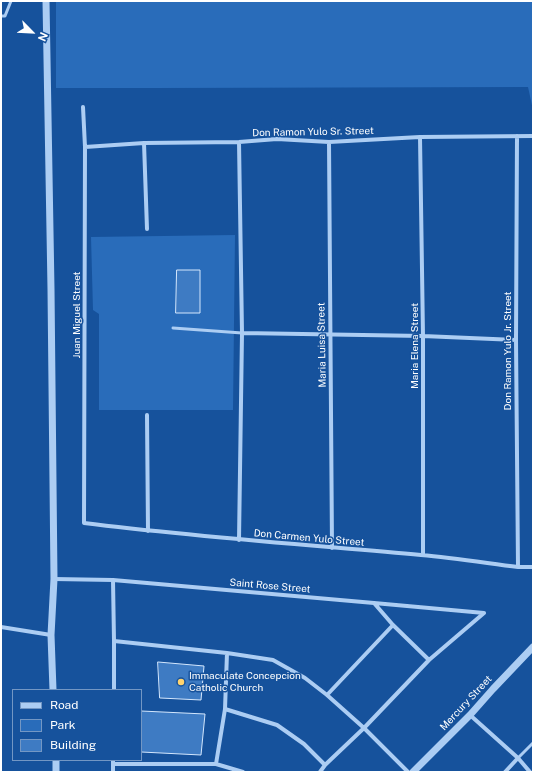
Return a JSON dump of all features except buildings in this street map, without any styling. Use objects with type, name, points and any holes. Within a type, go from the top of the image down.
[{"type":"street","points":[[46,1],[54,579],[52,635],[53,689]]},
{"type":"street","name":"Juan Miguel Street","points":[[83,108],[85,147],[84,523]]},
{"type":"street","name":"Don Ramon Yulo Jr. Street","points":[[517,136],[516,340],[518,566]]},
{"type":"street","name":"Don Ramon Yulo Sr. Street","points":[[85,147],[144,143],[239,142],[277,139],[329,142],[420,137],[533,136]]},
{"type":"street","name":"Maria Elena Street","points":[[420,137],[423,336],[423,555]]},
{"type":"street","points":[[239,142],[242,334],[239,540]]},
{"type":"street","name":"Maria Luisa Street","points":[[329,142],[332,548]]},
{"type":"street","points":[[144,143],[147,230]]},
{"type":"street","points":[[242,334],[423,336],[516,340]]},
{"type":"street","points":[[147,415],[148,531]]},
{"type":"street","name":"Don Carmen Yulo Street","points":[[84,523],[239,540],[423,555],[533,567]]},
{"type":"street","name":"Saint Rose Street","points":[[54,579],[113,580],[484,613],[429,660]]},
{"type":"street","points":[[113,580],[114,689]]},
{"type":"street","points":[[320,772],[325,765],[364,728],[429,660],[393,625],[374,603]]},
{"type":"street","points":[[327,696],[393,625]]},
{"type":"street","points":[[1,627],[52,635]]},
{"type":"street","points":[[114,641],[227,653],[273,660],[305,678],[327,696],[364,728],[408,772]]},
{"type":"street","name":"Mercury Street","points":[[414,772],[470,715],[533,647]]},
{"type":"street","points":[[216,764],[225,709],[227,653]]},
{"type":"street","points":[[225,709],[277,725],[304,744],[325,765]]},
{"type":"street","points":[[470,715],[518,758],[530,772]]},
{"type":"street","points":[[505,772],[518,758]]},
{"type":"street","points":[[56,761],[56,772]]},
{"type":"street","points":[[113,772],[113,762],[216,764],[242,772]]},
{"type":"lane","points":[[1,16],[5,16],[11,1]]},
{"type":"lane","points":[[173,328],[242,334]]},
{"type":"lane","points":[[518,758],[533,743]]},
{"type":"green space","points":[[56,1],[533,1],[533,110],[528,87],[56,88]]},
{"type":"green space","points":[[235,235],[233,410],[99,410],[99,314],[93,310],[91,237]]},
{"type":"place","name":"Immaculate Concepcion Catholic Church","points":[[181,682]]}]
